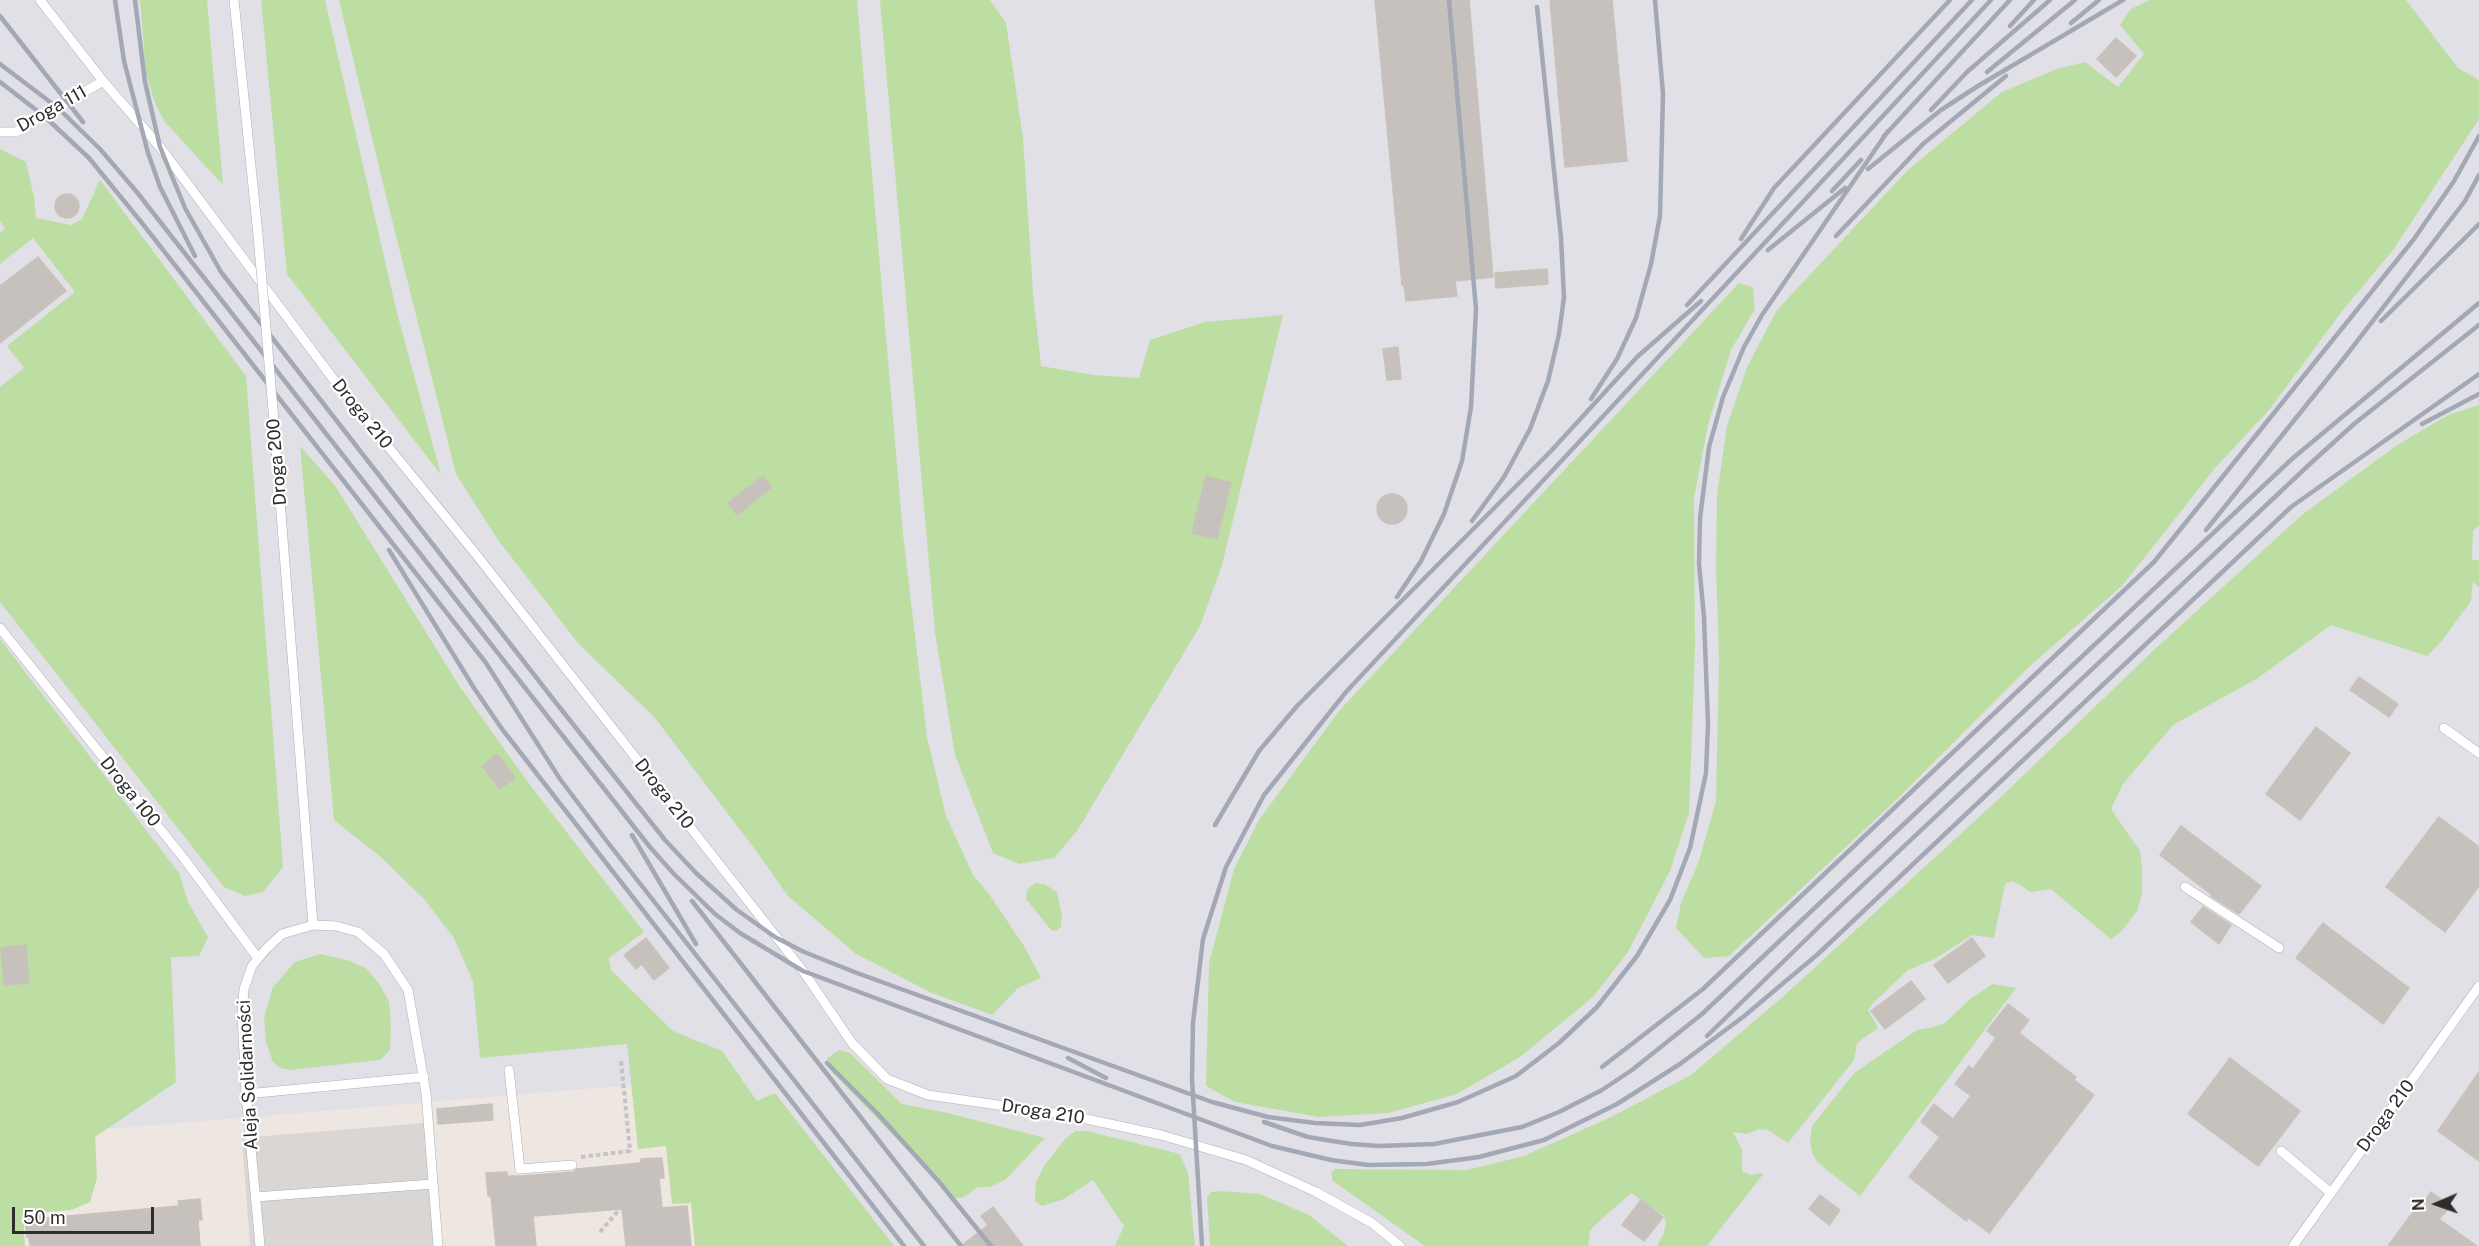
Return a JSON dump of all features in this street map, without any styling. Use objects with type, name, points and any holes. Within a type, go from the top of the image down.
[{"type":"lane","name":"Droga 210","points":[[40,0],[103,81],[160,147],[337,384],[475,553],[803,972],[852,1043],[887,1079],[927,1095],[1068,1115],[1161,1135],[1246,1160],[1335,1202],[1372,1223],[1400,1246]]},
{"type":"lane","name":"Droga 200","points":[[234,0],[273,410],[313,925]]},
{"type":"lane","name":"Droga 111","points":[[0,132],[16,132],[103,81]]},
{"type":"lane","name":"Droga 100","points":[[0,628],[185,860],[258,957]]},
{"type":"lane","points":[[2445,728],[2479,753]]},
{"type":"lane","points":[[2185,887],[2279,948]]},
{"type":"lane","name":"Aleja Solidarności","points":[[260,1246],[246,1094],[242,1012],[244,989],[252,966],[258,957],[282,934],[313,925],[336,926],[358,932],[384,954],[408,990],[424,1077],[438,1246]]},
{"type":"lane","name":"Droga 210","points":[[2293,1246],[2479,986]]},
{"type":"lane","points":[[509,1070],[520,1169],[572,1161]]},
{"type":"lane","points":[[246,1094],[424,1077]]},
{"type":"lane","points":[[2281,1151],[2331,1193]]},
{"type":"lane","points":[[255,1197],[433,1184]]},
{"type":"path","points":[[572,1161],[630,1151],[621,1060]]},
{"type":"path","points":[[600,1232],[618,1211]]},
{"type":"shaded area","points":[[0,0],[2479,0],[2479,1246],[728,1246],[715,1078],[0,1138]]},
{"type":"shaded area","points":[[424,1123],[434,1246],[250,1246],[242,1138]]},
{"type":"green space","points":[[140,0],[207,0],[223,185],[165,122],[155,103],[146,74]]},
{"type":"green space","points":[[261,0],[325,0],[396,309],[441,475],[287,274]]},
{"type":"green space","points":[[339,0],[857,0],[903,534],[927,737],[946,816],[973,875],[989,894],[1024,946],[1041,978],[1018,988],[992,1015],[932,993],[856,954],[788,896],[655,718],[578,643],[498,540],[456,474]]},
{"type":"green space","points":[[880,0],[990,0],[1006,23],[1023,138],[1033,293],[1041,366],[1093,375],[1139,378],[1150,340],[1205,322],[1283,315],[1222,565],[1200,626],[1077,831],[1054,858],[1019,864],[993,853],[955,755],[935,633]]},
{"type":"green space","points":[[2149,0],[2406,0],[2458,68],[2479,80],[2479,119],[2393,250],[2343,310],[2269,410],[2215,468],[2122,586],[2031,665],[1894,802],[1729,956],[1704,958],[1676,928],[1681,903],[1699,861],[1716,801],[1719,661],[1716,565],[1717,495],[1727,426],[1747,367],[1777,310],[1908,170],[2002,92],[2057,69],[2085,62],[2118,87],[2144,54],[2120,25],[2131,9]]},
{"type":"green space","points":[[0,149],[26,162],[36,218],[71,225],[82,219],[100,180],[246,376],[283,867],[263,892],[245,896],[224,887],[0,602],[0,387],[24,368],[7,346],[75,292],[33,238],[0,264],[0,233],[5,228],[0,221]]},
{"type":"green space","points":[[1739,283],[1753,287],[1755,309],[1731,350],[1708,425],[1694,498],[1695,648],[1689,813],[1670,871],[1628,952],[1593,997],[1520,1057],[1457,1094],[1388,1113],[1319,1117],[1235,1102],[1206,1086],[1209,963],[1234,869],[1259,820],[1339,711]]},
{"type":"green space","points":[[2479,405],[2479,525],[2473,531],[2472,556],[2473,560],[2479,560],[2479,587],[2473,582],[2471,601],[2441,642],[2427,656],[2331,625],[2258,678],[2173,725],[2123,784],[2111,809],[2140,851],[2142,867],[2142,894],[2137,911],[2121,932],[2111,939],[2051,889],[2030,892],[2011,881],[2005,884],[1994,938],[1972,935],[1935,959],[1908,970],[1872,1004],[1868,1010],[1878,1028],[1857,1043],[1854,1060],[1788,1143],[1768,1130],[1759,1129],[1747,1134],[1733,1132],[1742,1150],[1742,1171],[1750,1175],[1764,1173],[1707,1246],[1657,1246],[1664,1233],[1666,1223],[1664,1216],[1631,1193],[1594,1226],[1590,1231],[1588,1246],[1425,1246],[1333,1181],[1331,1174],[1335,1169],[1467,1170],[1524,1156],[1613,1116],[1691,1075],[1786,994],[2003,795],[2154,650],[2303,514],[2396,446],[2448,415]]},
{"type":"green space","points":[[300,446],[336,487],[460,687],[527,781],[644,932],[609,958],[611,970],[673,1031],[722,1051],[757,1101],[775,1093],[894,1246],[695,1246],[691,1203],[672,1204],[666,1146],[638,1149],[627,1044],[480,1058],[473,982],[454,938],[424,899],[381,857],[334,820]]},
{"type":"green space","points":[[0,639],[179,873],[188,902],[208,937],[199,956],[171,957],[176,1082],[95,1137],[97,1178],[90,1202],[71,1210],[23,1214],[25,1246],[0,1246]]},
{"type":"green space","points":[[1035,883],[1044,884],[1057,892],[1062,916],[1061,927],[1056,931],[1051,930],[1026,899],[1027,890]]},
{"type":"green space","points":[[320,954],[347,960],[366,968],[380,985],[389,1002],[391,1024],[390,1050],[380,1060],[290,1070],[280,1068],[273,1062],[266,1042],[264,1017],[273,987],[295,962]]},
{"type":"green space","points":[[1993,984],[2016,988],[1860,1196],[1818,1163],[1812,1153],[1810,1139],[1812,1126],[1854,1073],[1917,1030],[1945,1023],[1970,999]]},
{"type":"green space","points":[[840,1050],[850,1053],[902,1104],[948,1113],[1045,1138],[1005,1180],[990,1187],[978,1187],[962,1198],[954,1198],[832,1072],[827,1058]]},
{"type":"green space","points":[[1076,1131],[1087,1131],[1180,1154],[1188,1173],[1195,1246],[1115,1246],[1124,1226],[1093,1180],[1064,1199],[1042,1206],[1035,1201],[1036,1182],[1044,1166],[1065,1139]]},
{"type":"green space","points":[[1211,1192],[1260,1194],[1309,1215],[1348,1246],[1210,1246],[1207,1198]]},
{"type":"building","points":[[1375,0],[1469,0],[1493,277],[1455,281],[1457,296],[1406,301],[1404,285],[1402,285]]},
{"type":"building","points":[[1550,0],[1612,0],[1627,161],[1565,167]]},
{"type":"building","points":[[2116,38],[2136,56],[2116,77],[2097,59]]},
{"type":"building","points":[[67,194],[75,198],[79,206],[75,214],[67,218],[59,214],[55,206],[59,198]]},
{"type":"building","points":[[38,257],[66,291],[0,343],[0,286]]},
{"type":"building","points":[[1547,269],[1548,284],[1496,288],[1495,273]]},
{"type":"building","points":[[1398,347],[1401,379],[1387,380],[1383,349]]},
{"type":"building","points":[[763,476],[772,487],[737,515],[728,503]]},
{"type":"building","points":[[1206,476],[1231,483],[1217,539],[1192,533]]},
{"type":"building","points":[[1392,494],[1398,495],[1406,503],[1406,515],[1398,523],[1392,524],[1386,523],[1378,515],[1377,509],[1378,503],[1386,495]]},
{"type":"building","points":[[2359,677],[2398,704],[2389,717],[2350,690]]},
{"type":"building","points":[[2316,727],[2350,753],[2300,820],[2266,794]]},
{"type":"building","points":[[497,754],[515,778],[500,789],[482,766]]},
{"type":"building","points":[[2439,817],[2479,847],[2479,886],[2445,932],[2386,887]]},
{"type":"building","points":[[2181,826],[2261,886],[2239,914],[2211,896],[2160,855]]},
{"type":"building","points":[[2203,907],[2231,925],[2219,944],[2191,922]]},
{"type":"building","points":[[2323,923],[2409,988],[2383,1024],[2296,958]]},
{"type":"building","points":[[646,938],[669,968],[654,980],[642,964],[636,969],[624,955]]},
{"type":"building","points":[[1972,938],[1985,956],[1948,983],[1934,965]]},
{"type":"building","points":[[26,945],[29,983],[4,985],[1,948]]},
{"type":"building","points":[[1911,981],[1925,999],[1885,1029],[1871,1011]]},
{"type":"building","points":[[2008,1004],[2029,1020],[2019,1033],[2076,1077],[2074,1080],[2094,1095],[1989,1233],[1969,1218],[1966,1221],[1909,1177],[1940,1137],[1921,1122],[1934,1104],[1953,1119],[1971,1096],[1955,1084],[1969,1066],[1973,1069],[1996,1038],[1987,1031]]},
{"type":"building","points":[[2230,1058],[2300,1111],[2258,1166],[2188,1114]]},
{"type":"building","points":[[2479,1072],[2479,1161],[2438,1131]]},
{"type":"building","points":[[492,1104],[493,1120],[438,1124],[437,1109]]},
{"type":"building","points":[[662,1158],[664,1178],[659,1178],[662,1208],[687,1206],[691,1246],[626,1246],[622,1209],[533,1216],[536,1246],[496,1246],[491,1196],[488,1196],[486,1173],[507,1172],[507,1176],[521,1176],[573,1172],[577,1169],[641,1163],[641,1159]]},
{"type":"building","points":[[2431,1192],[2451,1206],[2439,1219],[2477,1246],[2388,1246],[2419,1204],[2421,1206]]},
{"type":"building","points":[[1820,1195],[1840,1210],[1829,1225],[1809,1209]]},
{"type":"building","points":[[200,1199],[202,1220],[198,1220],[200,1246],[30,1246],[29,1237],[27,1237],[25,1217],[45,1215],[46,1218],[179,1206],[178,1201]]},
{"type":"building","points":[[1641,1200],[1663,1217],[1644,1241],[1622,1225]]},
{"type":"building","points":[[993,1207],[1023,1246],[961,1246],[988,1225],[981,1216]]},
{"type":"railway","points":[[115,0],[124,61],[148,153],[160,187],[195,256]]},
{"type":"railway","points":[[135,0],[145,82],[160,147],[185,208],[221,272],[553,699],[665,840],[697,874],[737,910],[775,937],[804,952],[1212,1102],[1268,1117],[1315,1123],[1360,1125],[1402,1118],[1458,1102],[1516,1076],[1559,1043],[1597,1007],[1637,956],[1670,900],[1690,848],[1706,773],[1708,724],[1704,617],[1699,564],[1700,518],[1709,447],[1723,397],[1744,347],[1762,315],[1888,131]]},
{"type":"railway","points":[[1397,597],[1421,561],[1444,514],[1462,461],[1471,407],[1476,309],[1449,0]]},
{"type":"railway","points":[[1591,399],[1617,359],[1636,318],[1651,264],[1660,216],[1663,94],[1655,0]]},
{"type":"railway","points":[[1741,239],[1774,188],[1950,0]]},
{"type":"railway","points":[[1687,305],[1972,0]]},
{"type":"railway","points":[[1202,1246],[1192,1079],[1193,1023],[1203,939],[1226,867],[1264,795],[1346,692],[1991,0]]},
{"type":"railway","points":[[1884,136],[2010,0]]},
{"type":"railway","points":[[2010,26],[2034,0]]},
{"type":"railway","points":[[1931,110],[1967,72],[2050,0]]},
{"type":"railway","points":[[1987,72],[2075,0]]},
{"type":"railway","points":[[2071,23],[2099,0]]},
{"type":"railway","points":[[1868,169],[1941,110],[2123,0]]},
{"type":"railway","points":[[1472,521],[1504,477],[1530,429],[1548,381],[1559,334],[1564,297],[1561,238],[1537,7]]},
{"type":"railway","points":[[0,16],[83,122]]},
{"type":"railway","points":[[0,64],[58,108],[100,149],[136,191],[649,846],[715,914],[740,933],[803,971],[1272,1146],[1331,1160],[1368,1165],[1427,1164],[1479,1157],[1544,1140],[1617,1104],[1680,1064],[1743,1017],[1818,954],[2291,507],[2479,374]]},
{"type":"railway","points":[[1836,236],[1923,144],[2006,76]]},
{"type":"railway","points":[[0,82],[44,116],[89,158],[142,223],[486,663],[560,779],[609,844],[924,1246]]},
{"type":"railway","points":[[1602,1067],[1703,989],[2154,562],[2414,239],[2454,181],[2479,136]]},
{"type":"railway","points":[[1832,191],[1861,160]]},
{"type":"railway","points":[[2206,530],[2345,357],[2465,201],[2479,175]]},
{"type":"railway","points":[[1768,250],[1845,188]]},
{"type":"railway","points":[[2381,321],[2479,224]]},
{"type":"railway","points":[[1215,825],[1259,751],[1297,706],[1551,451],[1637,357],[1701,301]]},
{"type":"railway","points":[[1264,1122],[1308,1137],[1351,1144],[1379,1146],[1434,1144],[1522,1127],[1559,1112],[1602,1090],[1632,1070],[1702,1014],[2293,458],[2479,303]]},
{"type":"railway","points":[[1707,1036],[1830,916],[2312,462],[2354,424],[2479,325]]},
{"type":"railway","points":[[2422,424],[2479,394]]},
{"type":"railway","points":[[389,550],[502,729],[904,1246]]},
{"type":"railway","points":[[632,835],[696,944]]},
{"type":"railway","points":[[692,901],[961,1246]]},
{"type":"railway","points":[[1068,1058],[1106,1078]]},
{"type":"railway","points":[[827,1063],[878,1114],[940,1183],[991,1246]]}]
